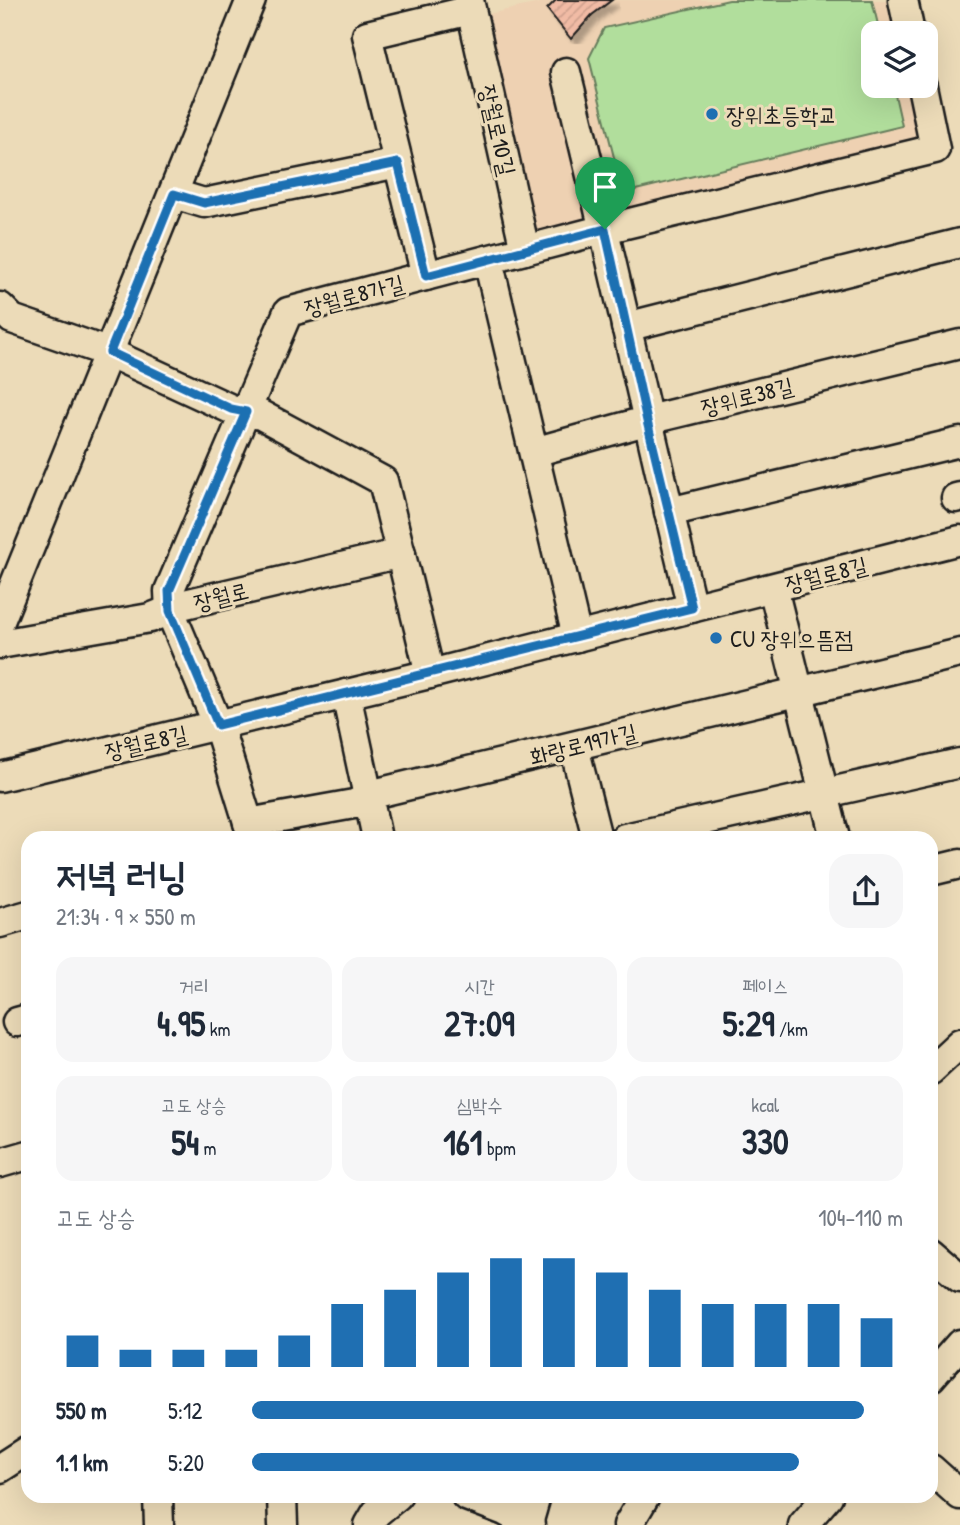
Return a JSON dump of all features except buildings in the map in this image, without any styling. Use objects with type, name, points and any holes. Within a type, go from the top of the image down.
[{"type":"street","points":[[0,621],[251,0]]},
{"type":"street","points":[[903,0],[907,21]]},
{"type":"street","name":"장월로10길","points":[[426,276],[367,35],[470,5],[525,250]]},
{"type":"street","points":[[566,72],[692,608]]},
{"type":"street","name":"장월로8가길","points":[[170,611],[169,591],[288,312],[605,229],[935,149],[924,98]]},
{"type":"street","points":[[174,194],[204,203],[398,163]]},
{"type":"street","points":[[626,327],[960,243]]},
{"type":"street","points":[[488,260],[577,637]]},
{"type":"street","points":[[0,307],[12,318],[110,352],[231,409],[261,415],[383,481],[430,674]]},
{"type":"street","name":"장위로38길","points":[[534,452],[647,421],[960,344]]},
{"type":"street","points":[[669,512],[960,442]]},
{"type":"street","name":"장월로8길","points":[[0,777],[430,674],[960,540]]},
{"type":"street","name":"장월로","points":[[0,644],[150,618],[186,604],[401,553]]},
{"type":"street","points":[[773,588],[833,831]]},
{"type":"street","points":[[170,611],[218,725],[251,831]]},
{"type":"street","name":"화랑로19가길","points":[[251,831],[354,804],[381,792],[960,653]]},
{"type":"street","points":[[346,694],[375,831]]},
{"type":"street","points":[[574,747],[595,831]]},
{"type":"street","points":[[657,831],[960,763]]},
{"type":"street","points":[[938,869],[960,864]]},
{"type":"street","points":[[0,923],[21,917]]},
{"type":"street","points":[[938,1063],[960,1043]]},
{"type":"street","points":[[0,1163],[21,1157]]},
{"type":"street","points":[[938,1259],[960,1278]]},
{"type":"street","points":[[0,1468],[21,1454]]},
{"type":"street","points":[[938,1475],[960,1495]]},
{"type":"street","points":[[158,1503],[159,1525]]},
{"type":"street","points":[[282,1503],[283,1525]]},
{"type":"street","points":[[369,1525],[376,1513],[388,1503]]},
{"type":"street","points":[[484,1503],[529,1524],[534,1503]]},
{"type":"street","points":[[631,1524],[642,1503]]},
{"type":"street","points":[[803,1525],[822,1503]]},
{"type":"shaded area","name":"장위초등학교","points":[[539,0],[888,0],[893,21],[861,21],[861,98],[913,98],[924,142],[534,235],[484,15],[539,3]]},
{"type":"green space","points":[[729,0],[872,0],[877,21],[861,21],[861,98],[896,98],[902,126],[623,193],[589,58],[604,28]]},
{"type":"place","name":"장위초등학교","points":[[712,114]]},
{"type":"place","name":"CU 장위으뜸점","points":[[716,638]]},
{"type":"route","points":[[398,163],[426,276],[605,229],[692,608],[218,725],[170,611],[169,591],[246,412],[231,409],[110,352],[174,194],[204,203],[398,163]]}]
